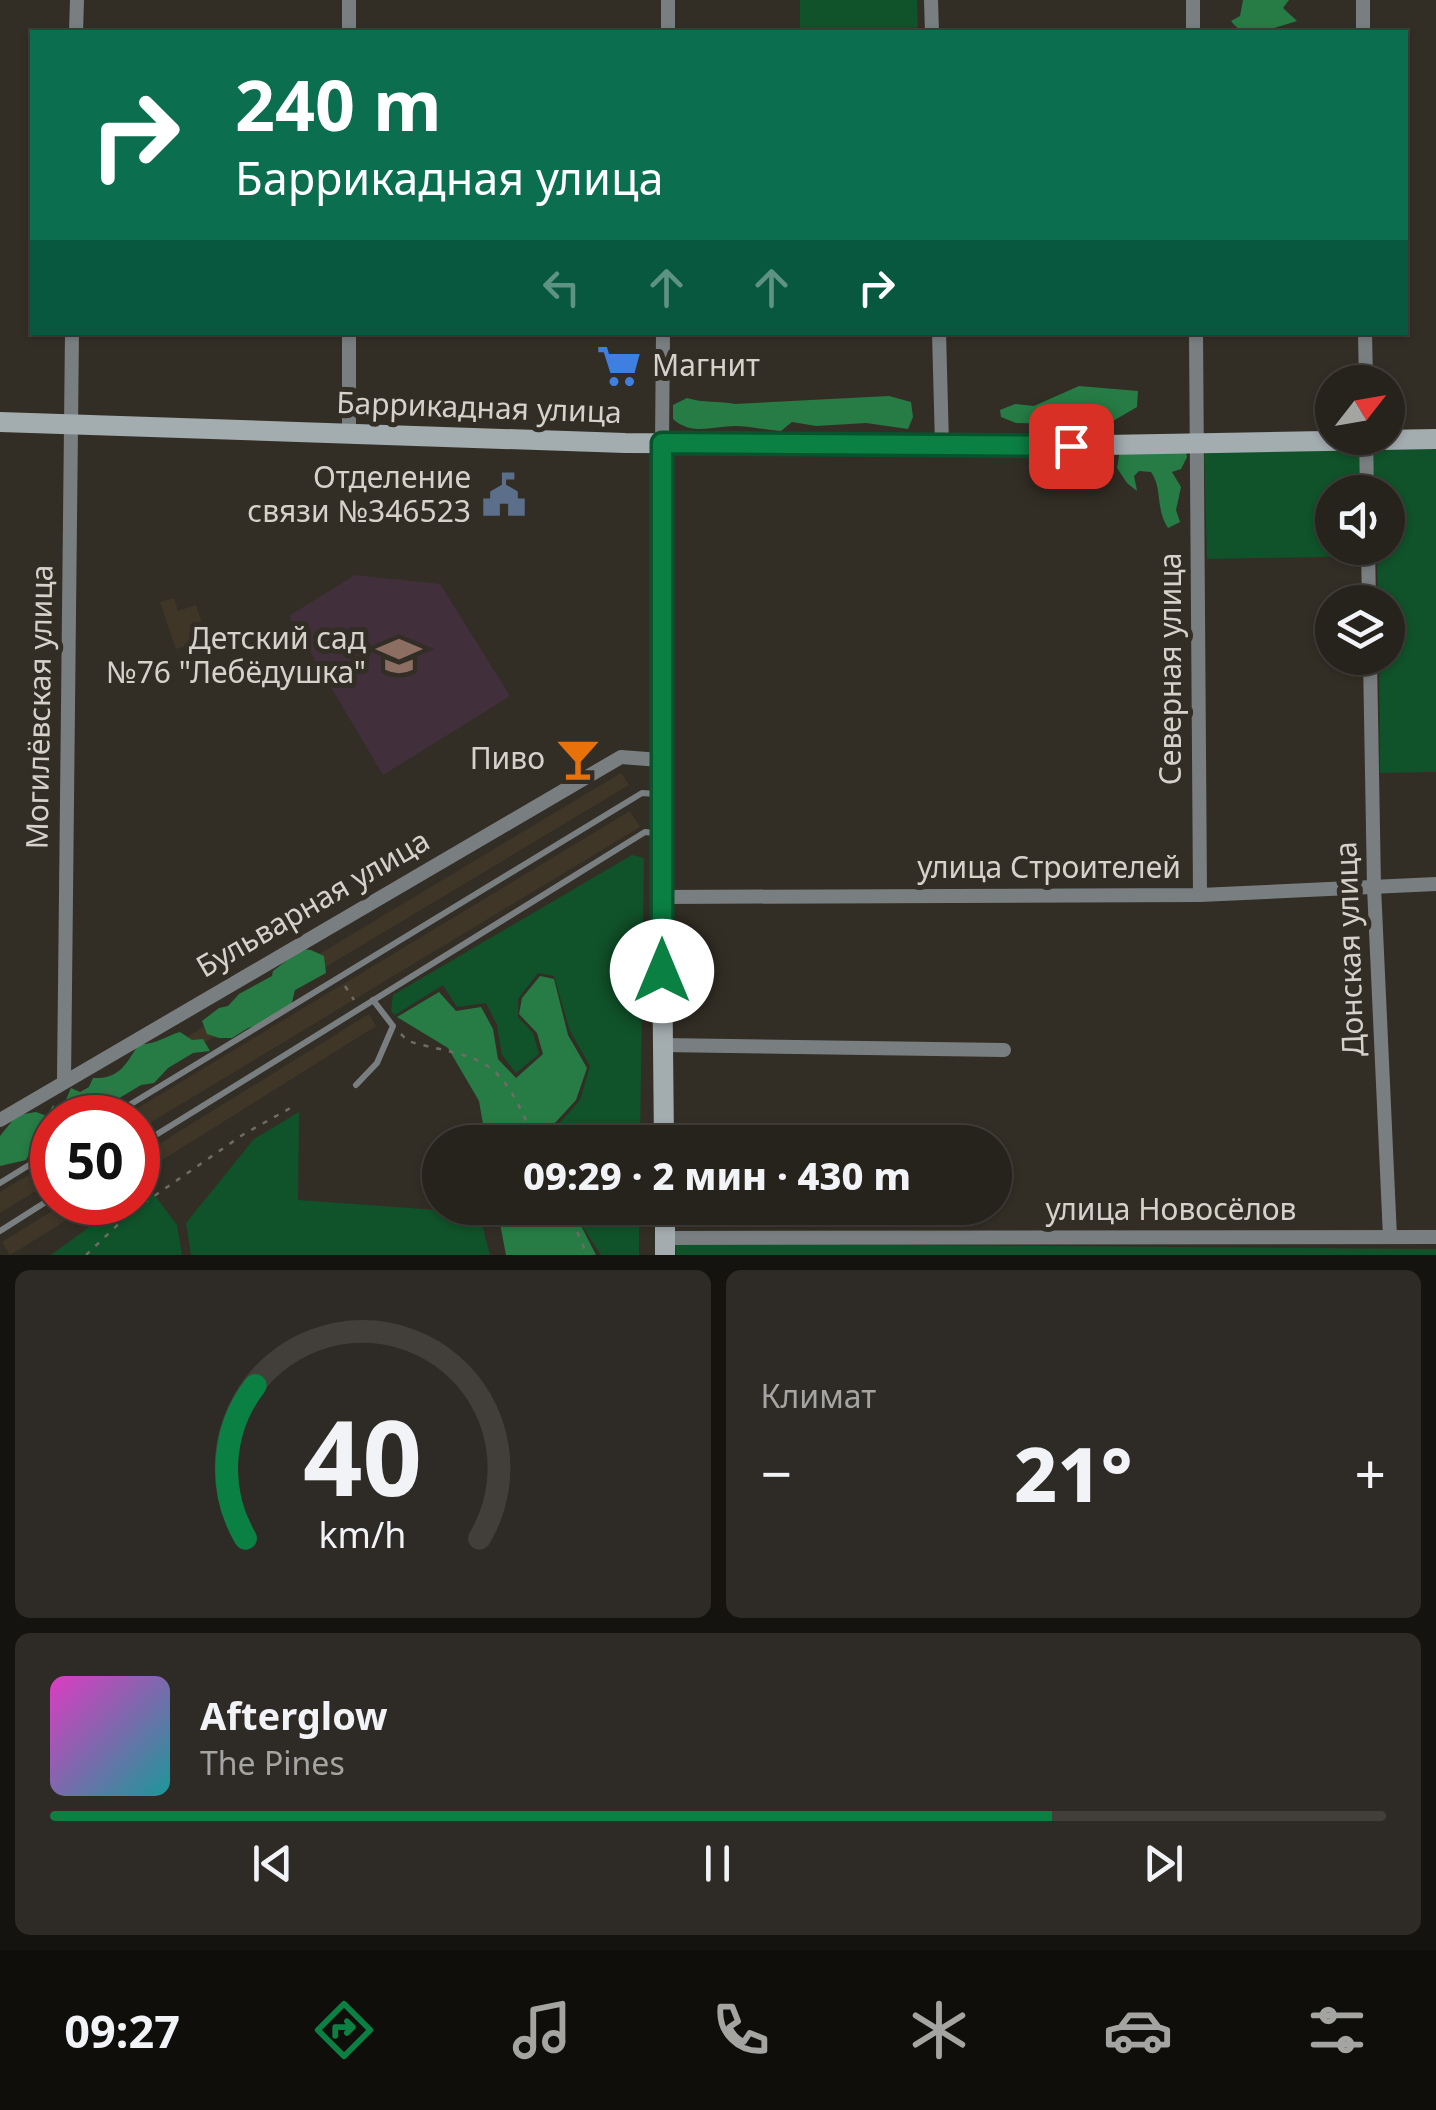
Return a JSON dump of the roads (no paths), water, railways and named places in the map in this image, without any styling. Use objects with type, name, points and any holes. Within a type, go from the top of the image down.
[{"type":"main road","name":"Баррикадная улица","points":[[0,422],[662,443],[1105,446],[1315,440]]},
{"type":"main road","name":"Баррикадная улица","points":[[1405,440],[1436,440]]},
{"type":"main road","points":[[662,443],[664,1125]]},
{"type":"street","points":[[76,0],[76,30]]},
{"type":"street","points":[[349,0],[349,30]]},
{"type":"street","points":[[668,0],[668,30]]},
{"type":"street","points":[[931,0],[932,30]]},
{"type":"street","points":[[1193,0],[1193,30]]},
{"type":"street","points":[[1363,0],[1363,30]]},
{"type":"street","name":"Могилёвская улица","points":[[64,1082],[72,335]]},
{"type":"street","points":[[349,335],[349,433]]},
{"type":"street","points":[[662,443],[663,335]]},
{"type":"street","points":[[939,335],[942,445]]},
{"type":"street","name":"Северная улица","points":[[1196,335],[1200,895]]},
{"type":"street","points":[[1365,335],[1366,365]]},
{"type":"street","name":"Донская улица","points":[[1370,675],[1374,887],[1390,1238]]},
{"type":"street","name":"Бульварная улица","points":[[0,1120],[621,757],[660,760]]},
{"type":"street","name":"улица Строителей","points":[[662,897],[1200,895],[1436,884]]},
{"type":"street","points":[[662,1045],[1004,1050]]},
{"type":"street","name":"улица Новосёлов","points":[[665,1246],[1436,1238]]},
{"type":"lane","points":[[146,1095],[642,792],[662,794]]},
{"type":"lane","points":[[160,1132],[645,832],[662,834]]},
{"type":"lane","points":[[356,1085],[377,1063],[393,1026],[373,1000]]},
{"type":"lane","points":[[0,1183],[30,1165]]},
{"type":"lane","points":[[0,1231],[30,1212]]},
{"type":"place","name":"Магнит","points":[[619,366]]},
{"type":"place","name":"Отделение связи №346523","points":[[504,495]]},
{"type":"place","name":"Детский сад №76 \"Лебёдушка\"","points":[[399,656]]},
{"type":"place","name":"Пиво","points":[[578,759]]}]
